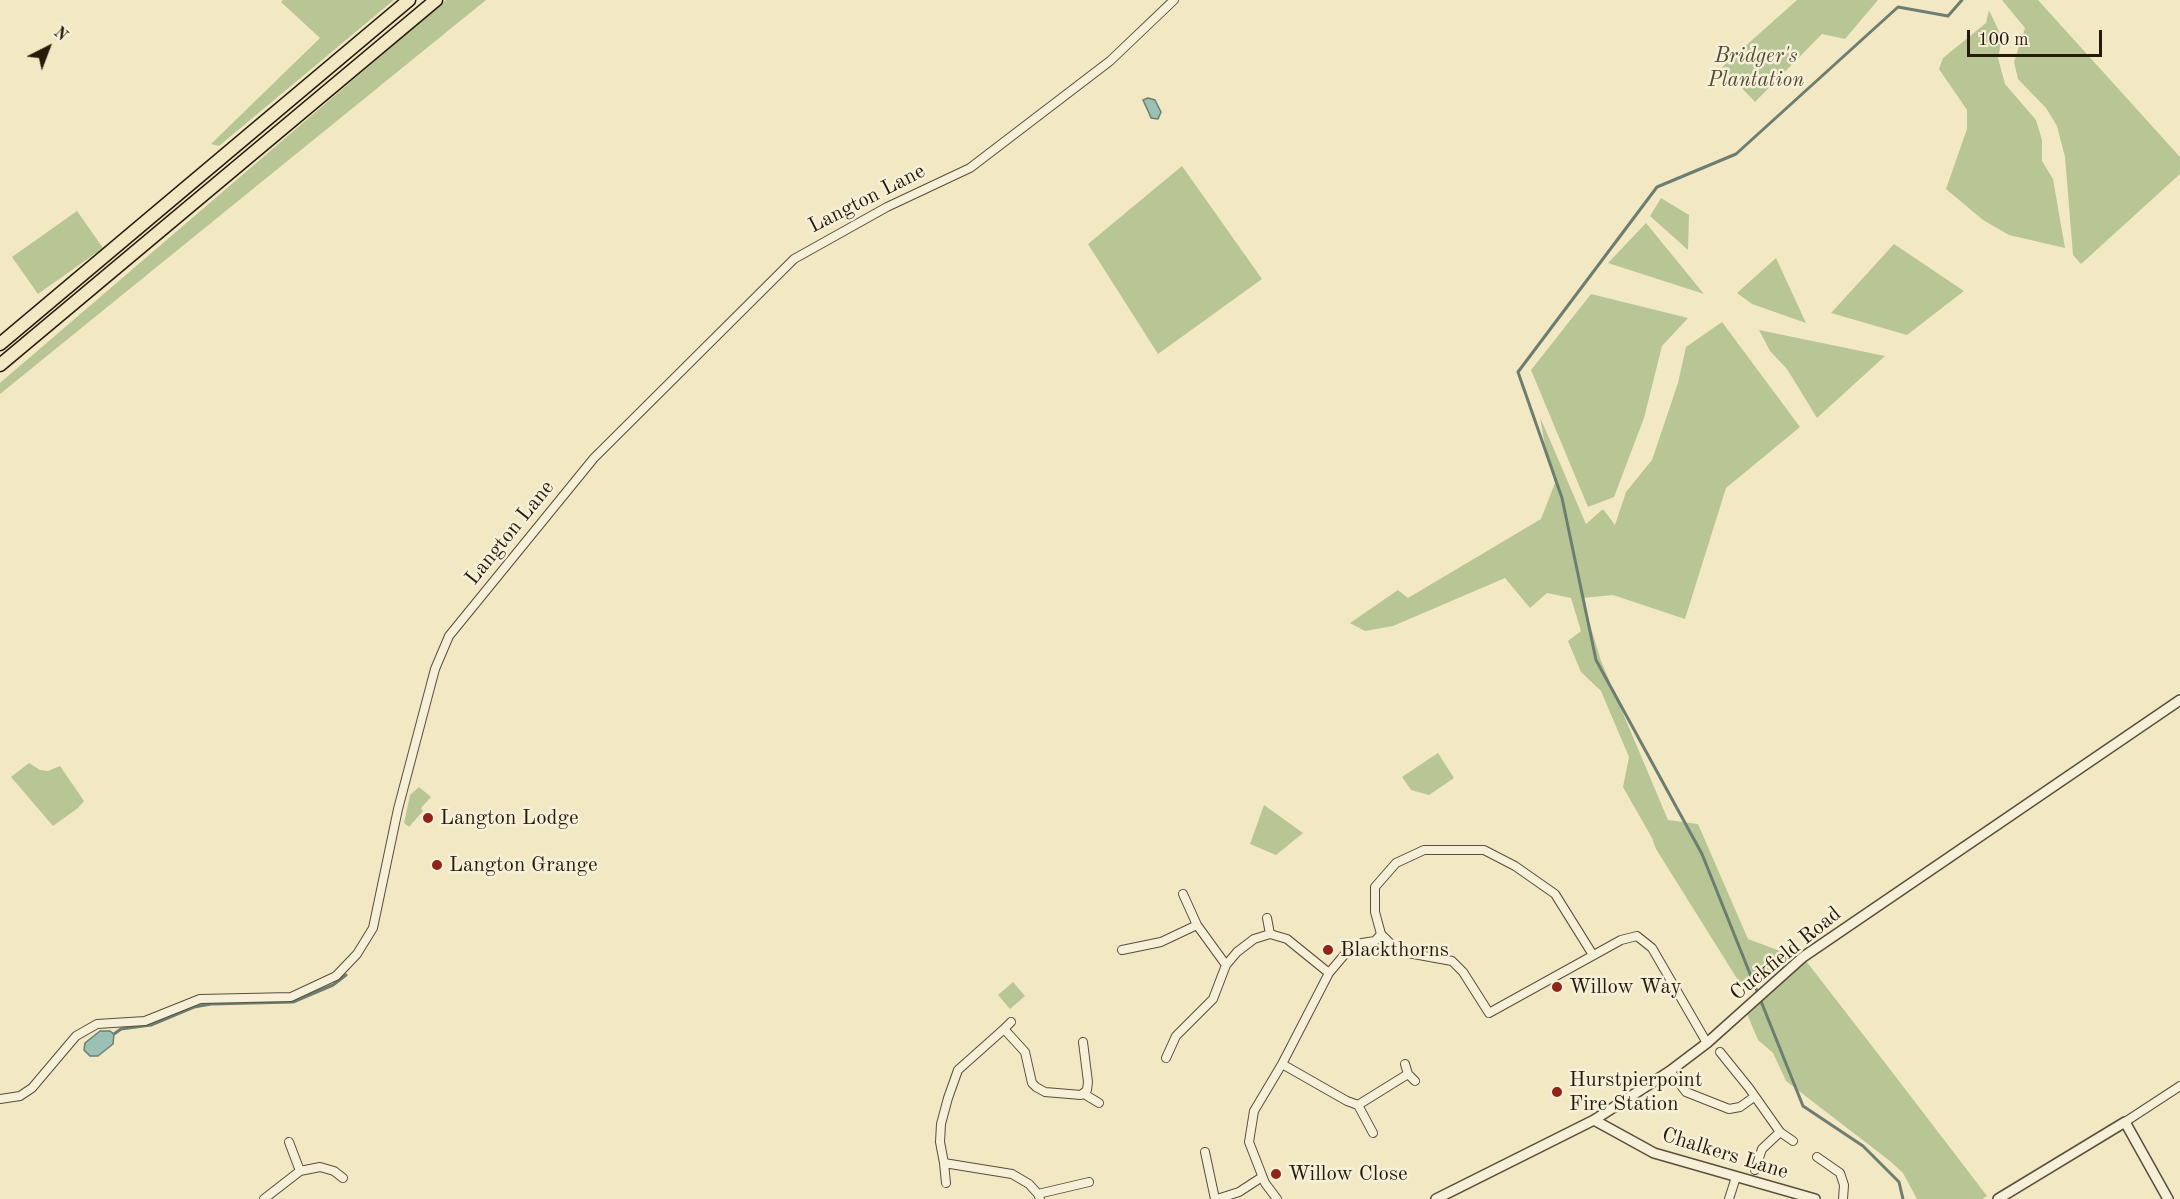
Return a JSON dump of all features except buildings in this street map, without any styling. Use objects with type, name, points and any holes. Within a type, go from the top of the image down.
[{"type":"highway","points":[[0,344],[409,0]]},
{"type":"highway","points":[[0,365],[436,0]]},
{"type":"street","name":"Langton Lane","points":[[0,1100],[20,1096],[32,1088],[76,1036],[97,1024],[145,1021],[200,999],[291,997],[336,976],[357,954],[373,928],[398,809],[435,669],[449,636],[594,458],[794,259],[887,207],[970,168],[1110,61],[1174,0]]},
{"type":"street","name":"Cuckfield Road","points":[[1436,1199],[1594,1120],[1670,1071],[1707,1043],[1803,957],[2180,700]]},
{"type":"street","points":[[1593,955],[1555,894],[1515,866],[1484,850],[1424,850],[1396,863],[1375,887],[1375,912],[1381,934],[1390,943],[1408,953],[1452,961],[1463,972],[1489,1013],[1621,940],[1637,936],[1652,948],[1707,1043]]},
{"type":"street","points":[[1183,894],[1197,925],[1226,965]]},
{"type":"street","points":[[1267,918],[1270,934]]},
{"type":"street","points":[[1122,950],[1161,942],[1197,925]]},
{"type":"street","points":[[1166,1058],[1176,1036],[1213,999],[1226,965],[1237,952],[1254,939],[1270,934],[1287,939],[1306,952],[1329,973]]},
{"type":"street","points":[[1277,1199],[1262,1177],[1248,1142],[1254,1111],[1282,1064],[1329,973],[1345,954],[1362,943],[1375,940],[1381,934]]},
{"type":"street","points":[[946,1183],[940,1142],[941,1124],[954,1078],[965,1062],[1011,1022]]},
{"type":"street","points":[[1004,1029],[1025,1052],[1032,1083],[1040,1090],[1078,1096],[1084,1094],[1088,1086],[1088,1076],[1080,1046]]},
{"type":"street","points":[[1720,1052],[1780,1132],[1793,1141]]},
{"type":"street","points":[[1282,1064],[1358,1105],[1372,1133]]},
{"type":"street","points":[[1405,1064],[1408,1074],[1415,1081]]},
{"type":"street","points":[[1670,1071],[1686,1092],[1729,1109],[1740,1107],[1754,1097]]},
{"type":"street","points":[[1358,1105],[1408,1074]]},
{"type":"street","points":[[1998,1199],[2180,1086]]},
{"type":"street","points":[[1084,1094],[1099,1103]]},
{"type":"street","name":"Chalkers Lane","points":[[1594,1120],[1654,1153],[1815,1199]]},
{"type":"street","points":[[2125,1122],[2168,1199]]},
{"type":"street","points":[[1755,1170],[1762,1149],[1780,1132]]},
{"type":"street","points":[[289,1142],[300,1171]]},
{"type":"street","points":[[1205,1152],[1216,1199],[1239,1192],[1262,1177]]},
{"type":"street","points":[[1817,1158],[1840,1173],[1845,1185],[1843,1199]]},
{"type":"street","points":[[944,1163],[1012,1174],[1029,1184],[1039,1197],[1089,1182]]},
{"type":"street","points":[[264,1199],[300,1171],[320,1167],[344,1178]]},
{"type":"street","points":[[1729,1199],[1736,1177]]},
{"type":"green space","points":[[283,0],[394,0],[219,146],[211,144],[320,38],[281,2]]},
{"type":"green space","points":[[446,0],[486,0],[0,394],[0,383]]},
{"type":"green space","name":"Bridger's Plantation","points":[[1797,0],[1878,0],[1845,39],[1822,34],[1755,102],[1722,67]]},
{"type":"green space","points":[[2002,0],[2038,0],[2180,157],[2180,174],[2081,264],[2073,255],[2065,157],[2057,126],[2046,108],[2018,79],[2014,62],[2025,28]]},
{"type":"green space","points":[[1989,10],[2002,38],[1998,58],[2005,84],[2036,120],[2042,140],[2042,161],[2053,179],[2065,248],[2009,235],[1983,220],[1946,189],[1967,129],[1967,110],[1939,69],[1943,58],[1986,23]]},
{"type":"green space","points":[[1182,166],[1262,279],[1158,354],[1088,244]]},
{"type":"green space","points":[[1661,198],[1689,215],[1688,250],[1650,216]]},
{"type":"green space","points":[[77,211],[103,248],[38,294],[12,257]]},
{"type":"green space","points":[[1646,223],[1704,294],[1608,263]]},
{"type":"green space","points":[[1894,244],[1964,291],[1907,335],[1831,313]]},
{"type":"green space","points":[[1776,258],[1806,323],[1752,304],[1737,293]]},
{"type":"green space","points":[[1591,294],[1688,318],[1662,346],[1644,418],[1614,497],[1588,507],[1531,370]]},
{"type":"green space","points":[[1722,322],[1800,427],[1726,488],[1685,619],[1613,595],[1582,598],[1601,661],[1668,820],[1698,824],[1748,939],[1791,955],[1746,993],[1656,849],[1623,787],[1629,757],[1601,691],[1581,672],[1568,641],[1581,631],[1571,598],[1547,593],[1530,608],[1505,578],[1393,626],[1365,631],[1350,623],[1398,590],[1408,598],[1541,519],[1555,483],[1540,417],[1586,524],[1603,509],[1615,525],[1626,492],[1652,460],[1678,383],[1686,347]]},
{"type":"green space","points":[[1759,330],[1885,356],[1817,418],[1787,369],[1770,351]]},
{"type":"green space","points":[[1438,753],[1454,778],[1429,795],[1411,790],[1402,777]]},
{"type":"green space","points":[[29,763],[40,770],[48,771],[60,766],[84,801],[53,826],[11,777]]},
{"type":"green space","points":[[419,787],[431,797],[421,808],[423,811],[409,827],[404,823],[410,795]]},
{"type":"green space","points":[[1264,805],[1303,833],[1276,855],[1250,844]]},
{"type":"green space","points":[[1803,957],[1987,1196],[1982,1199],[1917,1199],[1903,1173],[1890,1161],[1786,1081],[1773,1053],[1758,1040],[1745,1009]]},
{"type":"green space","points":[[1013,982],[1025,996],[1010,1009],[998,995]]},
{"type":"water","points":[[1148,98],[1155,100],[1161,112],[1158,119],[1151,118],[1143,100]]},
{"type":"water","points":[[100,1031],[110,1031],[114,1034],[113,1044],[98,1056],[90,1056],[84,1050],[85,1043]]},
{"type":"waterway","points":[[1903,1199],[1899,1182],[1863,1146],[1803,1106],[1702,854],[1596,660],[1562,498],[1518,372],[1657,187],[1736,154],[1898,7],[1948,16],[1962,0]]},
{"type":"waterway","points":[[114,1034],[121,1029],[151,1025],[194,1007],[211,1004],[293,1002],[333,985],[346,975]]},
{"type":"place","name":"Langton Lodge","points":[[428,818]]},
{"type":"place","name":"Langton Grange","points":[[437,865]]},
{"type":"place","name":"Blackthorns","points":[[1328,950]]},
{"type":"place","name":"Willow Way","points":[[1557,987]]},
{"type":"place","name":"Hurstpierpoint Fire Station","points":[[1557,1092]]},
{"type":"place","name":"Willow Close","points":[[1276,1174]]}]
